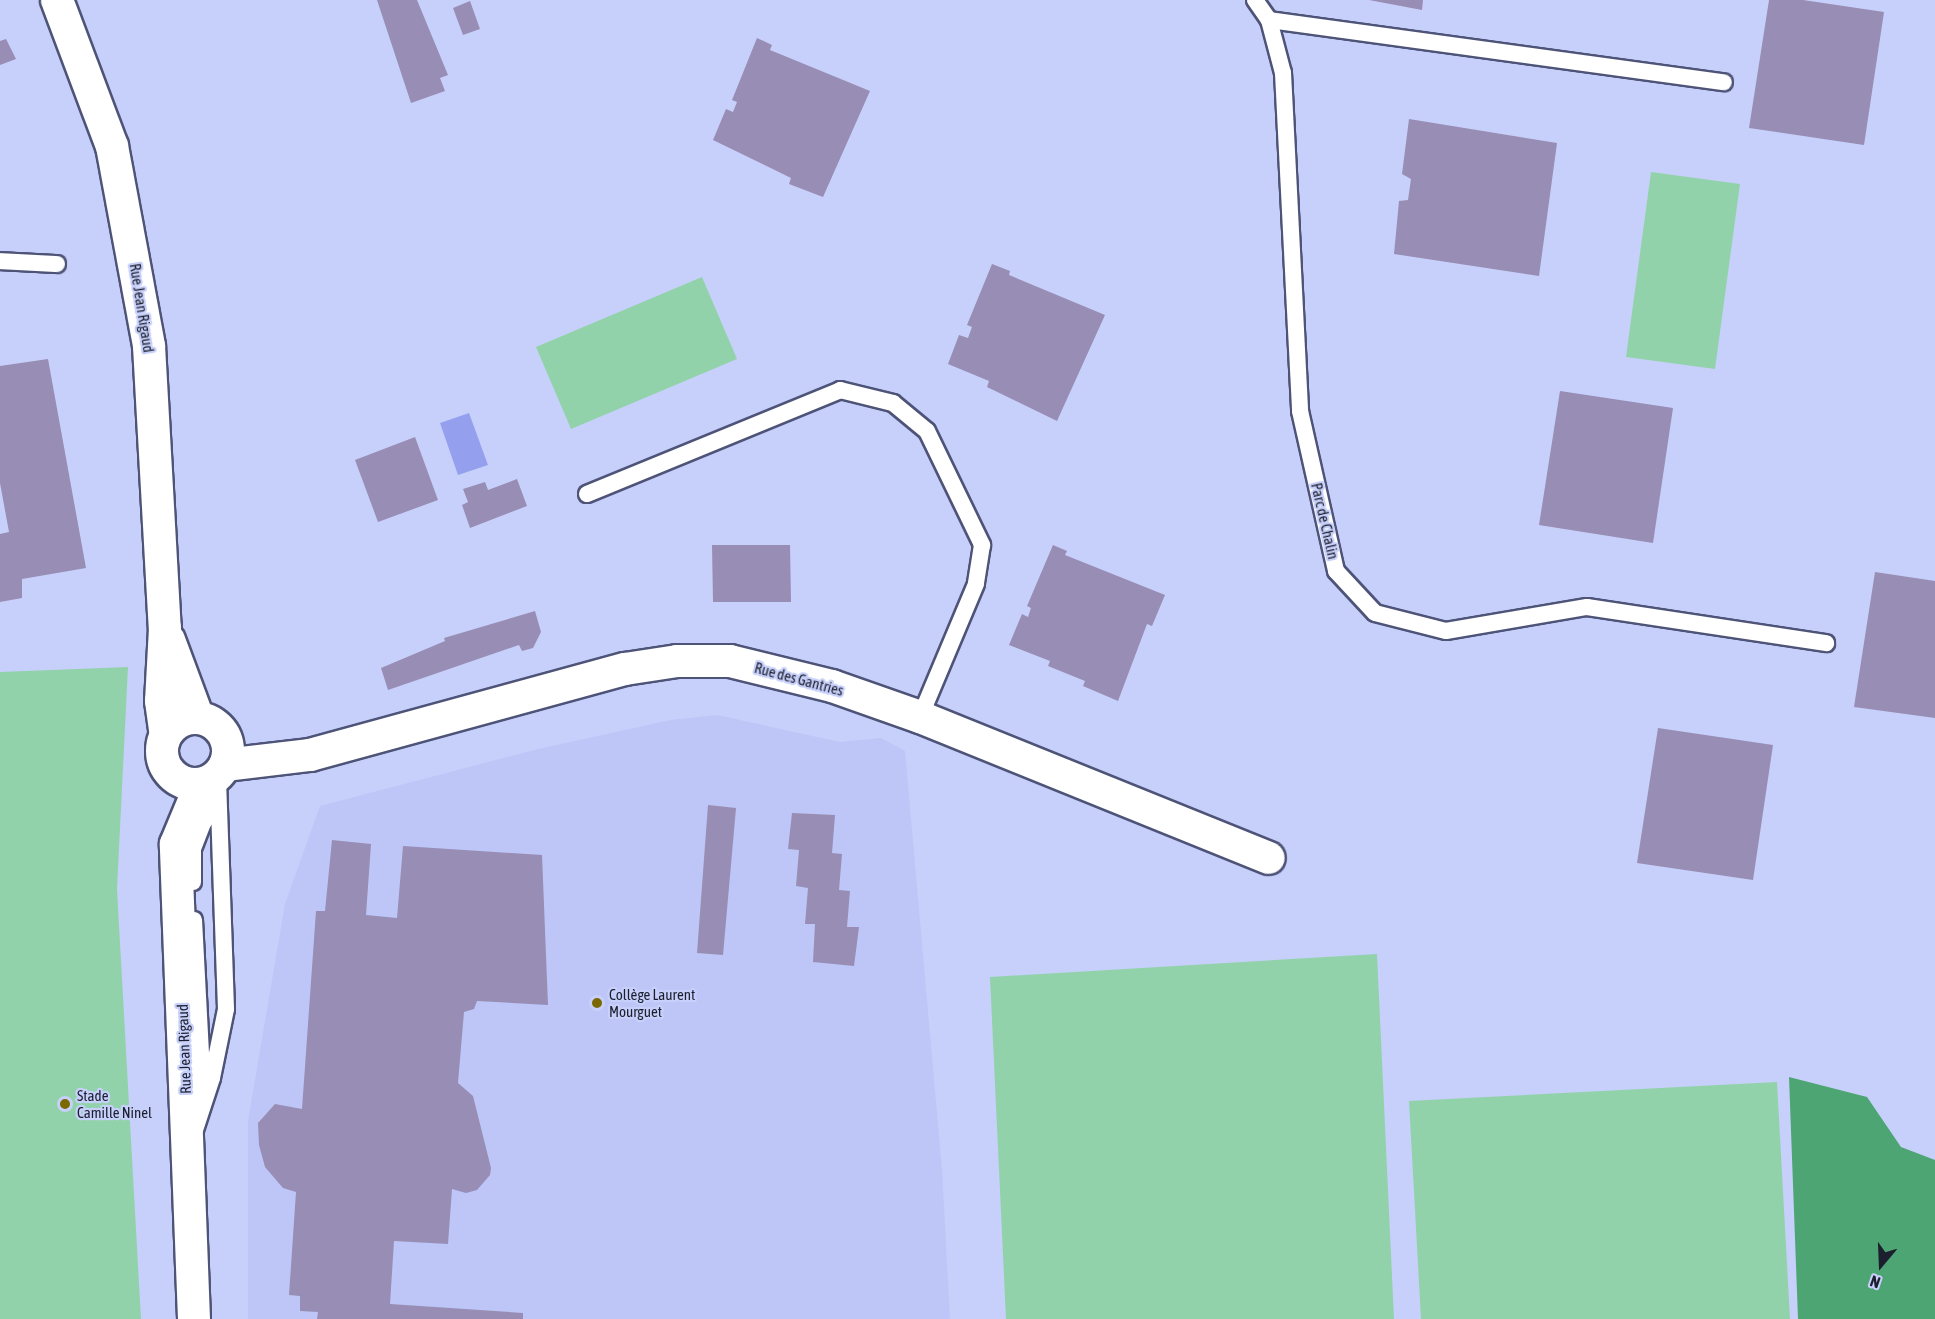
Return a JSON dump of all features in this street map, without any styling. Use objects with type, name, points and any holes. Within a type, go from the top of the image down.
[{"type":"street","name":"Rue Jean Rigaud","points":[[57,0],[112,146],[125,201],[149,346],[165,628],[161,701],[166,735]]},
{"type":"street","name":"Rue Jean Rigaud","points":[[165,628],[207,722]]},
{"type":"street","name":"Rue des Gantries","points":[[215,782],[518,696],[625,669],[677,661],[730,661],[832,686],[920,717],[1269,858]]},
{"type":"street","points":[[207,722],[227,743],[215,782],[189,784],[170,774],[162,759],[166,735],[180,722],[207,722],[310,755]]},
{"type":"street","name":"Rue Jean Rigaud","points":[[194,1319],[176,844],[215,782]]},
{"type":"lane","name":"Parc de Chalin","points":[[1255,0],[1269,20],[1283,73],[1300,411],[1336,571],[1375,613],[1446,631],[1587,607],[1827,643]]},
{"type":"lane","points":[[1269,20],[1724,82]]},
{"type":"lane","points":[[0,261],[57,264]]},
{"type":"lane","points":[[587,494],[840,390],[893,403],[927,430],[982,545],[976,584],[920,717]]},
{"type":"lane","points":[[204,1101],[193,849],[215,782]]},
{"type":"lane","points":[[188,1151],[204,1101],[226,1009],[215,782]]},
{"type":"shaded area","points":[[469,413],[488,465],[458,475],[440,423]]},
{"type":"shaded area","name":"Collège Laurent Mourguet","points":[[717,715],[840,742],[881,738],[905,751],[942,1170],[950,1319],[248,1319],[248,1121],[285,904],[320,806],[538,749],[671,720]]},
{"type":"green space","points":[[1651,172],[1740,184],[1715,369],[1626,357]]},
{"type":"green space","points":[[702,277],[737,359],[571,429],[536,347]]},
{"type":"green space","name":"Stade Camille Ninel","points":[[128,667],[117,889],[141,1319],[0,1319],[0,672]]},
{"type":"green space","points":[[1377,954],[1394,1319],[1006,1319],[990,977]]},
{"type":"green space","points":[[1789,1077],[1867,1097],[1901,1147],[1935,1160],[1935,1319],[1798,1319]]},
{"type":"green space","points":[[1777,1082],[1790,1319],[1421,1319],[1409,1101]]},
{"type":"building","points":[[377,0],[417,0],[448,75],[440,78],[445,91],[411,103]]},
{"type":"building","points":[[1369,0],[1423,0],[1422,10]]},
{"type":"building","points":[[1769,0],[1803,0],[1884,12],[1864,145],[1749,128]]},
{"type":"building","points":[[470,1],[480,29],[463,35],[453,8]]},
{"type":"building","points":[[757,38],[772,45],[770,50],[870,91],[823,197],[789,184],[791,178],[713,140],[726,109],[733,112],[737,102],[732,100]]},
{"type":"building","points":[[6,39],[16,59],[0,65],[0,41]]},
{"type":"building","points":[[1409,119],[1557,143],[1539,276],[1394,254],[1399,201],[1408,200],[1411,179],[1402,174]]},
{"type":"building","points":[[992,264],[1010,271],[1009,275],[1105,315],[1057,421],[987,387],[989,381],[948,364],[959,335],[968,338],[972,327],[967,325]]},
{"type":"building","points":[[48,359],[86,568],[22,579],[22,598],[0,602],[0,534],[9,532],[0,483],[0,366]]},
{"type":"building","points":[[1560,391],[1673,408],[1653,543],[1539,525]]},
{"type":"building","points":[[415,437],[438,500],[378,522],[355,460]]},
{"type":"building","points":[[517,479],[527,506],[470,528],[462,505],[468,502],[463,489],[485,482],[488,490]]},
{"type":"building","points":[[712,545],[790,545],[791,602],[713,602]]},
{"type":"building","points":[[1053,545],[1067,551],[1065,555],[1165,595],[1152,626],[1147,624],[1118,701],[1083,686],[1085,681],[1048,666],[1050,661],[1009,645],[1022,614],[1028,617],[1031,608],[1027,606]]},
{"type":"building","points":[[1875,572],[1935,581],[1935,718],[1854,707]]},
{"type":"building","points":[[535,611],[541,632],[533,648],[522,651],[519,645],[388,690],[381,668],[445,641],[444,638]]},
{"type":"building","points":[[1658,728],[1773,745],[1753,880],[1637,863]]},
{"type":"building","points":[[708,805],[736,808],[723,955],[697,953]]},
{"type":"building","points":[[792,813],[835,815],[832,853],[842,854],[839,890],[850,891],[847,927],[859,927],[854,966],[813,962],[815,924],[805,924],[808,888],[796,886],[799,850],[788,849]]},
{"type":"building","points":[[332,840],[371,844],[366,915],[397,918],[403,846],[542,855],[548,1005],[477,1001],[474,1009],[464,1012],[458,1083],[473,1096],[491,1168],[490,1175],[477,1190],[466,1193],[452,1189],[448,1244],[394,1241],[390,1304],[523,1313],[523,1319],[317,1319],[318,1312],[300,1311],[300,1296],[289,1295],[296,1192],[283,1188],[265,1167],[259,1145],[258,1123],[275,1104],[302,1109],[316,911],[325,911]]},
{"type":"place","name":"Collège Laurent Mourguet","points":[[597,1003]]},
{"type":"place","name":"Stade Camille Ninel","points":[[65,1104]]}]
